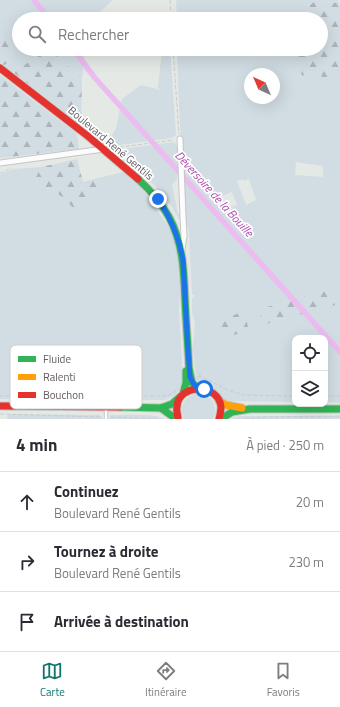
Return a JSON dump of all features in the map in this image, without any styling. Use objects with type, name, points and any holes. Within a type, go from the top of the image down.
[{"type":"main road","name":"Boulevard René Gentils","points":[[0,68],[141,181],[167,211],[173,223],[182,250],[190,377]]},
{"type":"main road","name":"Boulevard René Gentils","points":[[177,419],[176,406],[182,396],[186,383],[188,350]]},
{"type":"main road","points":[[190,377],[194,385],[198,388]]},
{"type":"main road","points":[[142,408],[161,408],[172,404],[192,389],[198,388],[210,391],[215,395],[221,408],[220,419]]},
{"type":"main road","points":[[219,401],[226,405],[250,409],[340,409]]},
{"type":"main road","points":[[0,406],[10,406]]},
{"type":"main road","points":[[161,408],[177,419]]},
{"type":"main road","points":[[220,419],[232,412],[250,409]]},
{"type":"street","points":[[180,139],[184,236],[182,250]]},
{"type":"street","points":[[0,162],[104,150]]},
{"type":"path","points":[[170,0],[171,12]]},
{"type":"path","points":[[114,148],[180,139],[173,56]]},
{"type":"path","points":[[0,173],[12,168],[14,161]]},
{"type":"path","points":[[190,377],[200,377],[227,390],[244,395],[292,396]]},
{"type":"path","points":[[142,396],[167,396],[174,393],[178,387]]},
{"type":"path","points":[[328,396],[340,396]]},
{"type":"path","points":[[0,414],[158,419]]},
{"type":"path","points":[[245,419],[267,417],[340,416]]},
{"type":"green space","points":[[0,0],[113,0],[100,12],[12,12],[12,44],[0,26]]},
{"type":"green space","points":[[176,0],[338,0],[339,3],[314,2],[301,12],[177,12]]},
{"type":"green space","points":[[314,2],[339,3],[340,5],[340,76],[325,83],[317,67],[302,76],[301,71],[294,62],[292,56],[328,56],[328,12],[301,12]]},
{"type":"green space","points":[[0,26],[12,43],[11,63],[3,65],[0,62]]},
{"type":"green space","points":[[12,44],[12,56],[39,56],[13,72],[3,65],[11,63]]},
{"type":"green space","points":[[39,56],[57,56],[82,79],[81,125],[13,72]]},
{"type":"green space","points":[[57,56],[84,56],[82,79]]},
{"type":"green space","points":[[161,56],[170,56],[176,135],[172,138],[113,146],[108,143],[116,128],[122,99],[141,85],[161,90],[158,88]]},
{"type":"green space","points":[[177,56],[292,56],[295,64],[301,71],[317,67],[325,82],[340,76],[340,403],[328,402],[328,335],[292,335],[292,402],[228,401],[208,385],[196,381],[193,347],[195,323],[192,313],[192,298],[194,295],[192,295],[189,232],[186,220],[179,219],[180,221],[172,207],[154,185],[115,150],[174,142],[177,146],[177,179],[172,185],[178,214],[185,213]],"holes":[[[296,162],[323,166],[323,177],[295,175]],[[243,179],[244,181],[249,179],[256,200],[246,205],[237,181]],[[232,192],[237,205],[226,208],[222,196]],[[330,290],[335,305],[262,324],[259,309]]]},
{"type":"green space","points":[[0,75],[77,134],[79,149],[0,158]]},
{"type":"green space","points":[[77,159],[83,182],[94,179],[100,195],[95,200],[84,203],[74,209],[64,198],[49,188],[39,186],[36,177],[41,167]]},
{"type":"green space","points":[[41,167],[36,177],[39,186],[49,188],[64,198],[74,208],[95,200],[99,195],[94,179],[124,172],[144,191],[175,237],[181,272],[179,309],[183,381],[179,391],[172,397],[165,400],[142,400],[142,345],[10,345],[10,399],[0,399],[0,174],[14,169]]},
{"type":"green space","points":[[330,290],[335,305],[262,325],[259,309]]},
{"type":"green space","points":[[244,311],[249,331],[219,339],[217,322]]},
{"type":"green space","points":[[199,393],[208,396],[213,402],[215,406],[215,414],[213,419],[184,419],[182,414],[182,406],[184,402],[190,396]]},
{"type":"green space","points":[[8,414],[100,415],[103,419],[7,419]]},
{"type":"green space","points":[[111,415],[146,415],[166,419],[108,419]]},
{"type":"green space","points":[[238,416],[340,416],[340,419],[230,419]]},
{"type":"waterway","name":"Déversoire de la Bouille","points":[[34,0],[43,12]]},
{"type":"waterway","name":"Déversoire de la Bouille","points":[[78,56],[95,78],[340,352]]},
{"type":"traffic: fast","points":[[138,179],[151,192],[169,217],[174,227],[180,247],[183,268],[189,368],[192,383],[198,388]]},
{"type":"traffic: fast","points":[[183,394],[186,383],[186,371]]},
{"type":"traffic: fast","points":[[142,408],[161,408],[172,404],[180,397]]},
{"type":"traffic: fast","points":[[161,408],[176,419]]},
{"type":"traffic: fast","points":[[221,419],[232,412],[250,409],[340,409]]},
{"type":"traffic: slow","points":[[219,401],[226,405],[242,408]]},
{"type":"traffic: jam","points":[[0,68],[89,137],[138,179]]},
{"type":"traffic: jam","points":[[178,419],[177,408],[179,399],[191,390],[199,389],[206,390],[219,399],[221,407],[219,419]]},
{"type":"traffic: jam","points":[[0,406],[10,406]]},
{"type":"route","points":[[158,199],[167,211],[173,223],[182,250],[190,377],[195,386],[204,389]]}]
